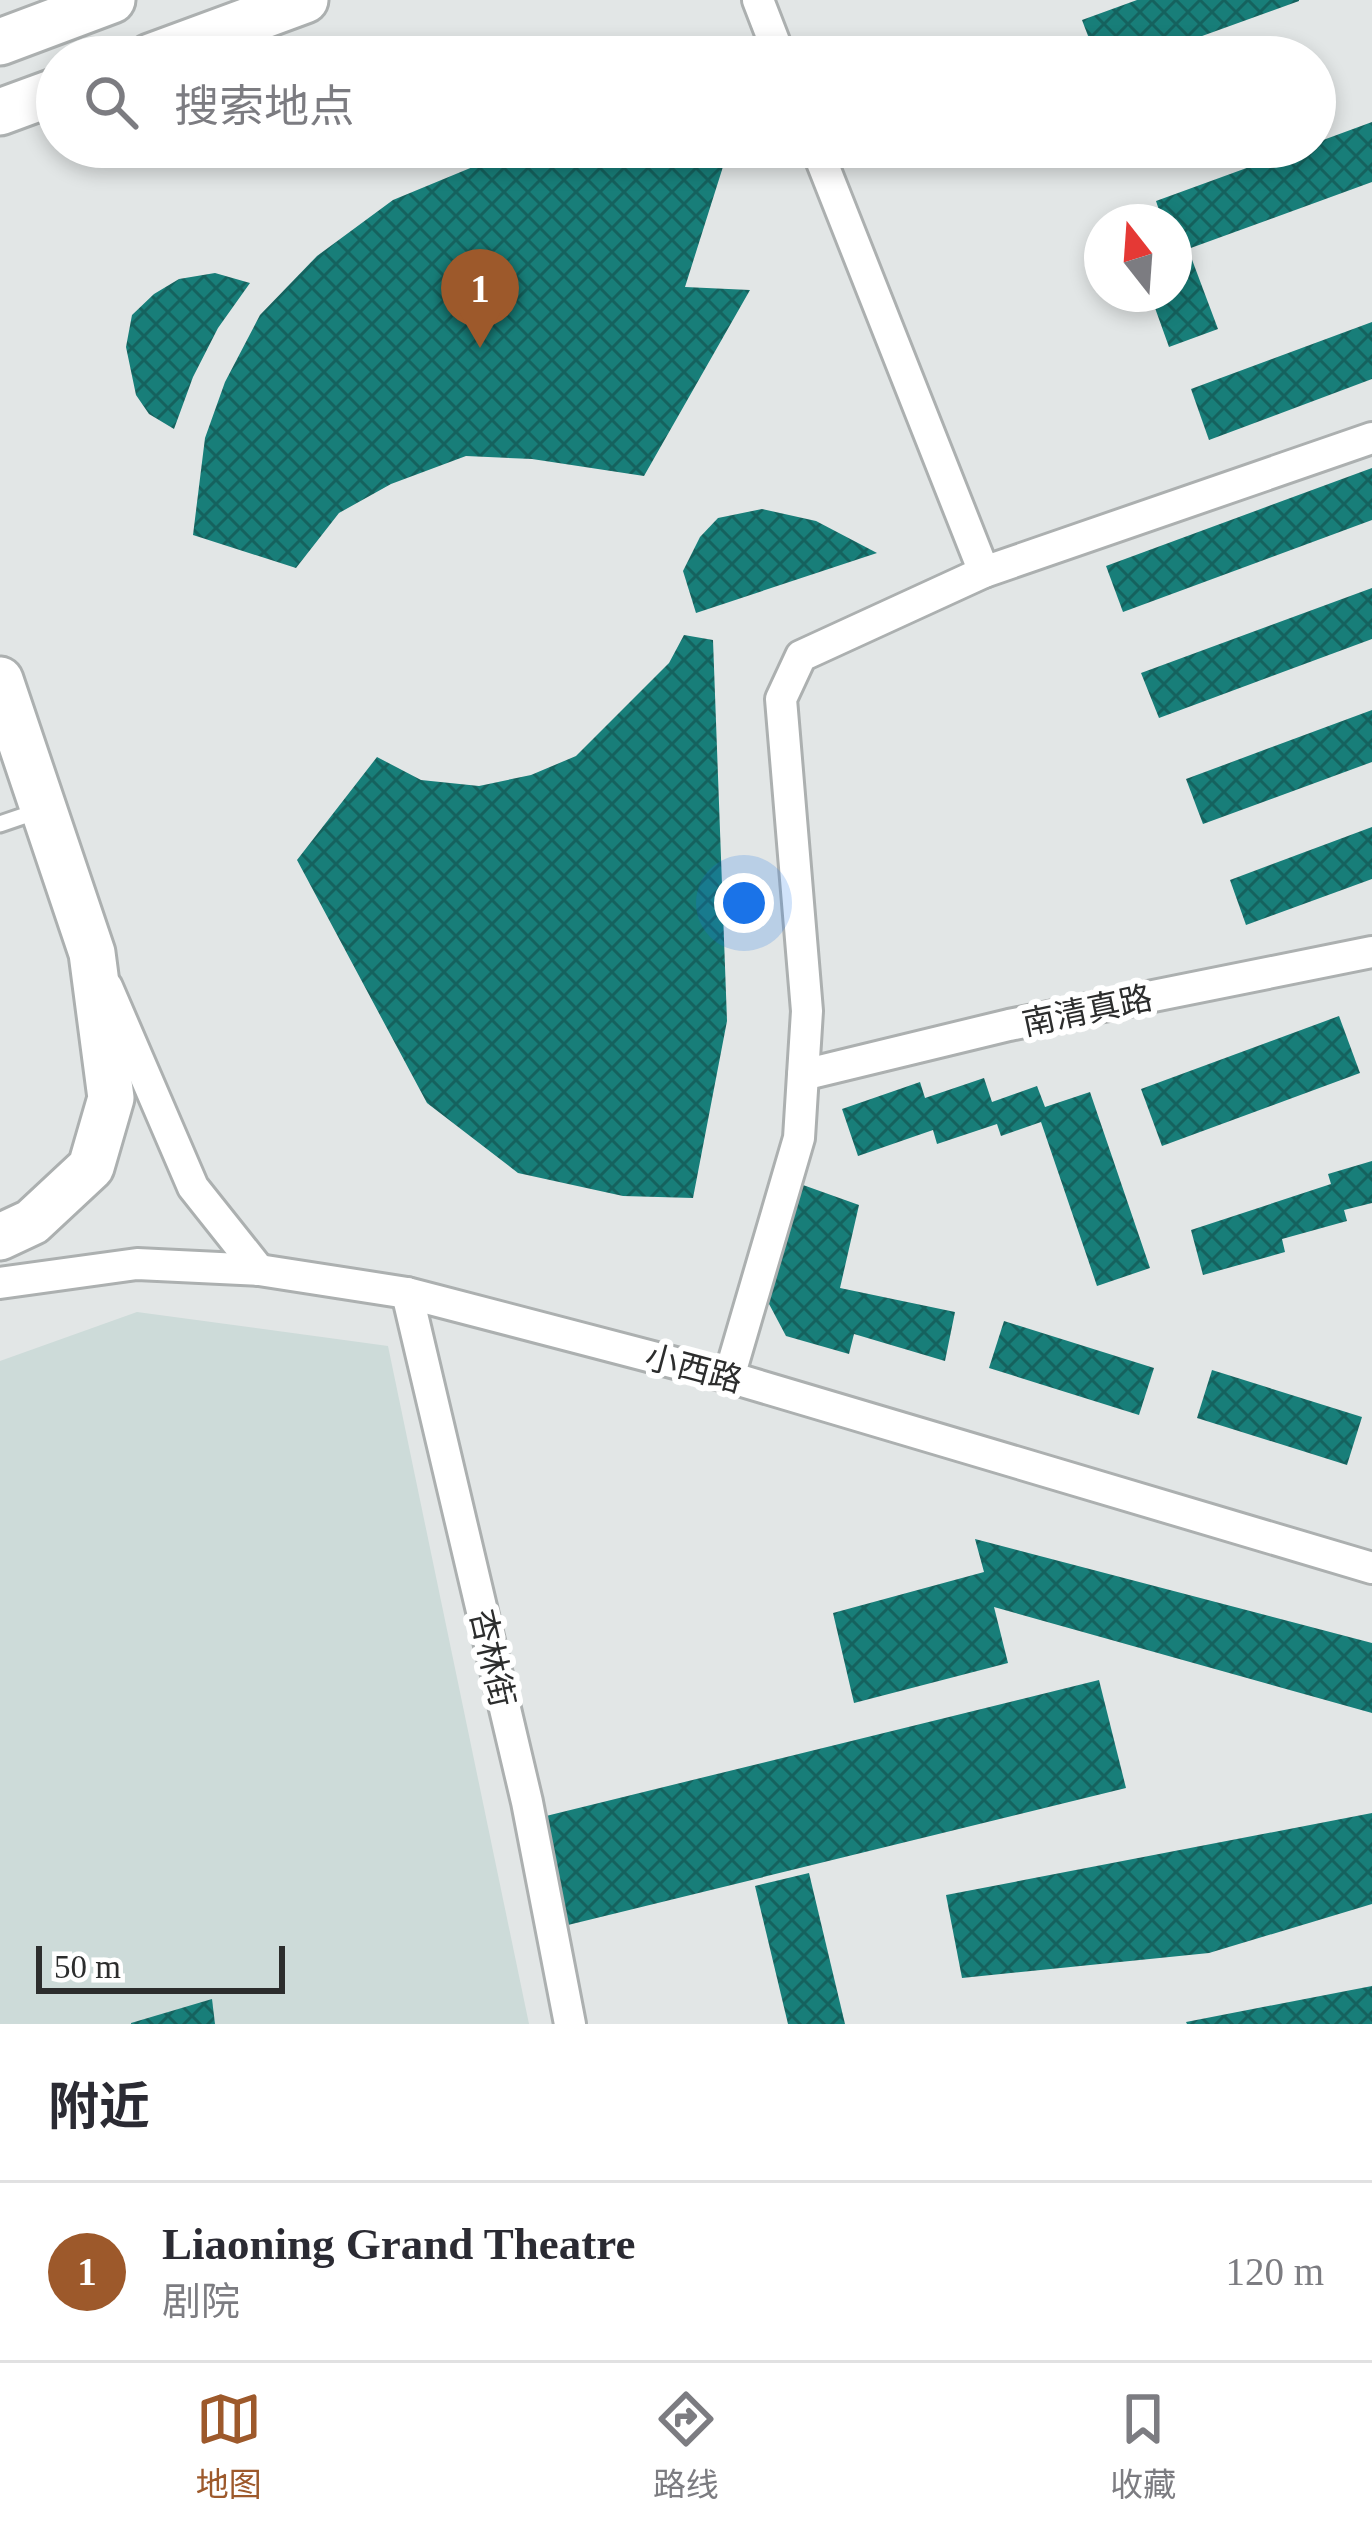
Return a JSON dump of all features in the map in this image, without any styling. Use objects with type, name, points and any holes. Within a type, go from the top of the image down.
[{"type":"main road","points":[[0,42],[112,0]]},
{"type":"main road","points":[[207,36],[305,0]]},
{"type":"main road","points":[[0,112],[36,99]]},
{"type":"main road","points":[[0,680],[92,953],[111,1099],[91,1167],[32,1222],[0,1237]]},
{"type":"street","points":[[758,0],[773,36]]},
{"type":"street","points":[[824,168],[984,572]]},
{"type":"street","points":[[729,1377],[800,1138],[807,1011],[781,699],[801,656],[984,572],[1372,438]]},
{"type":"street","name":"南清真路","points":[[803,1075],[1010,1025],[1372,952]]},
{"type":"street","points":[[92,953],[194,1187],[260,1270]]},
{"type":"street","name":"小西路","points":[[0,1282],[136,1264],[260,1270],[407,1293],[729,1377],[1372,1568]]},
{"type":"street","name":"杏林街","points":[[407,1293],[527,1802],[570,2024]]},
{"type":"lane","points":[[0,824],[44,809]]},
{"type":"shaded area","points":[[137,1312],[388,1346],[529,2024],[0,2024],[0,1361]]},
{"type":"building","points":[[1137,0],[1299,0],[1202,36],[1088,36],[1082,20]]},
{"type":"building","points":[[1372,122],[1372,182],[1192,248],[1192,204],[1156,201],[1246,168],[1336,168],[1336,135]]},
{"type":"building","points":[[470,168],[723,168],[685,287],[750,290],[644,476],[532,459],[466,456],[391,484],[339,513],[296,568],[193,535],[205,438],[225,382],[260,315],[317,256],[393,200]]},
{"type":"building","points":[[1192,260],[1218,329],[1169,347],[1156,312],[1192,312]]},
{"type":"building","points":[[215,273],[250,283],[218,328],[174,429],[149,414],[136,395],[126,347],[132,315],[179,279]]},
{"type":"building","points":[[1372,322],[1372,379],[1209,440],[1191,389]]},
{"type":"building","points":[[1372,468],[1372,520],[1123,612],[1106,566]]},
{"type":"building","points":[[762,509],[816,521],[877,553],[696,613],[683,571],[700,537],[718,518]]},
{"type":"building","points":[[1372,588],[1372,639],[1159,718],[1141,673]]},
{"type":"building","points":[[684,635],[713,640],[727,1021],[693,1198],[623,1196],[518,1173],[427,1103],[297,860],[377,757],[421,780],[479,786],[531,775],[576,756],[669,663]]},
{"type":"building","points":[[1372,710],[1372,762],[1203,824],[1186,779]]},
{"type":"building","points":[[1372,827],[1372,879],[1246,925],[1230,880]]},
{"type":"building","points":[[1339,1016],[1360,1073],[1162,1146],[1141,1089]]},
{"type":"building","points":[[984,1078],[992,1102],[1037,1086],[1045,1107],[1090,1092],[1150,1268],[1097,1286],[1041,1122],[1001,1136],[997,1124],[937,1144],[933,1130],[858,1156],[842,1109],[920,1082],[925,1098]]},
{"type":"building","points":[[1372,1161],[1372,1203],[1344,1210],[1347,1221],[1282,1239],[1285,1252],[1203,1275],[1191,1230],[1331,1184],[1328,1174]]},
{"type":"building","points":[[803,1185],[859,1205],[840,1288],[955,1312],[945,1361],[854,1334],[849,1354],[786,1336],[768,1302]]},
{"type":"building","points":[[1004,1321],[1154,1368],[1139,1415],[989,1368]]},
{"type":"building","points":[[1212,1370],[1362,1417],[1347,1465],[1197,1418]]},
{"type":"building","points":[[975,1539],[1372,1643],[1372,1713],[994,1607],[1008,1663],[854,1703],[833,1613],[984,1572]]},
{"type":"building","points":[[1099,1680],[1126,1788],[568,1925],[542,1817]]},
{"type":"building","points":[[1372,1813],[1372,1904],[1209,1953],[962,1978],[946,1895]]},
{"type":"building","points":[[809,1873],[845,2024],[788,2024],[755,1886]]},
{"type":"building","points":[[1372,1986],[1372,2024],[1186,2022]]},
{"type":"building","points":[[212,1999],[215,2024],[131,2024],[131,2023]]},
{"type":"place","name":"Liaoning Grand Theatre","points":[[480,348]]}]
